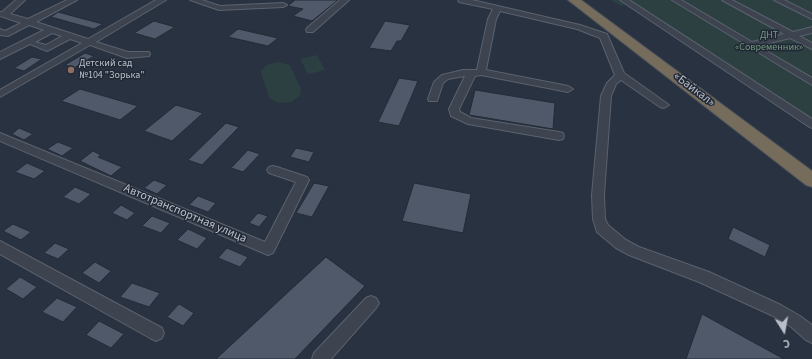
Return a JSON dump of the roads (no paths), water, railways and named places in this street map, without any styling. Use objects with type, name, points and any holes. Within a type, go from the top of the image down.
[{"type":"highway","name":"«Байкал»","points":[[574,0],[611,34],[812,180]]},
{"type":"street","points":[[2,15],[21,0]]},
{"type":"street","points":[[0,32],[5,34],[73,0]]},
{"type":"street","points":[[0,94],[162,0]]},
{"type":"street","points":[[194,0],[219,8],[283,5]]},
{"type":"street","points":[[310,30],[345,0]]},
{"type":"street","points":[[462,0],[611,34],[620,75],[664,105]]},
{"type":"street","points":[[624,0],[812,124]]},
{"type":"street","points":[[676,0],[812,82]]},
{"type":"street","points":[[726,0],[812,46]]},
{"type":"street","points":[[778,0],[812,17]]},
{"type":"street","points":[[498,9],[492,19],[476,73],[454,109],[455,114],[468,121],[559,136]]},
{"type":"street","points":[[2,15],[28,22],[127,55],[146,54]]},
{"type":"street","points":[[0,24],[14,18]]},
{"type":"street","points":[[0,56],[51,30]]},
{"type":"street","points":[[751,45],[812,30]]},
{"type":"street","points":[[34,44],[47,48],[69,36]]},
{"type":"street","points":[[433,99],[439,82],[445,77],[463,73],[476,73],[568,89]]},
{"type":"street","points":[[620,75],[612,83],[606,96],[598,195],[598,219],[602,228],[621,244],[634,251],[668,262],[741,293],[782,313],[795,321],[812,335]]},
{"type":"street","name":"Автотранспортная улица","points":[[0,137],[268,249],[303,180],[273,170]]},
{"type":"street","points":[[0,247],[156,333]]},
{"type":"street","points":[[320,359],[371,303]]},
{"type":"place","name":"Детский сад №104 \"Зорька\"","points":[[71,70]]},
{"type":"park label","name":"ДНТ «Современник»","points":[[769,42]]}]
